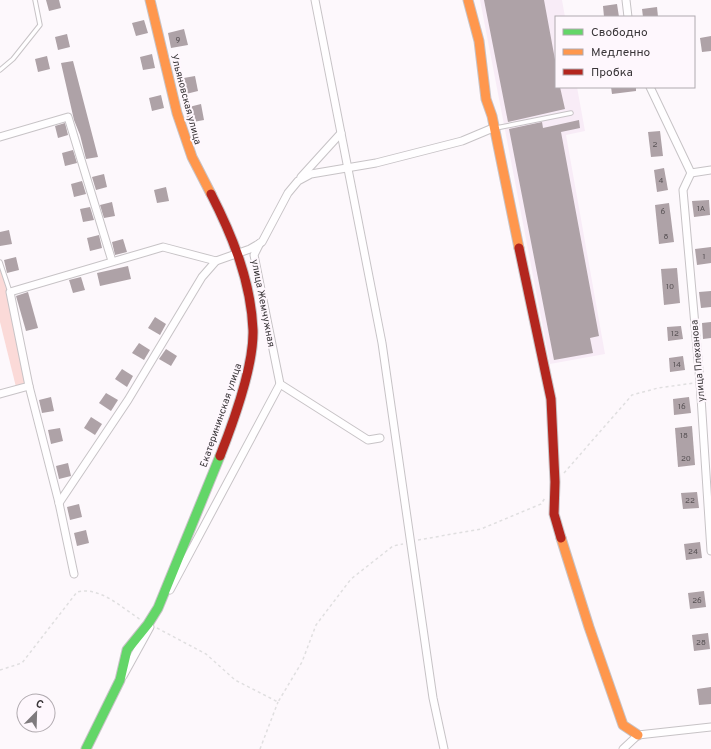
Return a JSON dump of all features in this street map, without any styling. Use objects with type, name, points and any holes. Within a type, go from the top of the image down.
[{"type":"street","name":"Ульяновская улица","points":[[150,0],[177,113],[192,157],[216,204],[237,253],[249,290]]},
{"type":"street","points":[[315,0],[382,343],[433,698],[444,749]]},
{"type":"street","points":[[468,0],[479,41],[486,99],[492,116],[493,128],[551,399],[555,482],[554,514],[589,627],[623,725],[638,735]]},
{"type":"street","points":[[626,0],[628,16]]},
{"type":"street","points":[[650,88],[692,173],[711,170]]},
{"type":"street","points":[[0,137],[68,117],[112,261]]},
{"type":"street","points":[[59,503],[128,400],[202,277],[216,261],[250,249],[262,242],[288,193],[298,181],[311,174],[376,163],[462,142],[493,128]]},
{"type":"street","name":"улица Жемчужная","points":[[280,384],[254,256],[288,193],[340,133]]},
{"type":"street","name":"улица Плеханова","points":[[692,173],[683,190],[700,382],[711,551]]},
{"type":"street","points":[[74,574],[59,503],[29,386],[10,292],[163,247],[216,261]]},
{"type":"street","name":"Екатерининская улица","points":[[85,749],[120,680],[126,650],[148,624],[158,608],[226,440],[250,363],[253,331],[249,290]]},
{"type":"street","points":[[280,384],[368,440],[380,438]]},
{"type":"street","name":"Екатерининская улица","points":[[85,749],[280,384]]},
{"type":"street","points":[[0,394],[29,386]]},
{"type":"street","points":[[623,749],[638,735],[711,726]]},
{"type":"lane","points":[[0,70],[13,58],[40,25],[35,0]]},
{"type":"lane","points":[[493,128],[571,113]]},
{"type":"lane","points":[[0,262],[10,292]]},
{"type":"path","points":[[260,749],[278,702],[302,662],[316,625],[352,579],[393,546],[440,535],[481,529],[541,504],[555,482],[632,396],[658,388],[700,382]]},
{"type":"path","points":[[0,670],[22,663],[77,592],[87,590],[101,594],[148,624],[206,654],[235,680],[278,702]]},
{"type":"shaded area","points":[[480,0],[562,0],[565,16],[555,16],[555,88],[577,88],[585,131],[566,135],[605,354],[550,364]]},
{"type":"shaded area","points":[[0,266],[10,292],[26,384],[16,387],[0,322]]},
{"type":"building","points":[[46,0],[59,0],[61,8],[49,11]]},
{"type":"building","points":[[484,0],[544,0],[555,60],[555,88],[560,88],[565,109],[508,122]]},
{"type":"building","points":[[617,4],[619,16],[604,16],[603,6]]},
{"type":"building","points":[[657,7],[658,16],[643,16],[642,9]]},
{"type":"building","points":[[144,20],[148,33],[136,36],[132,23]]},
{"type":"building","points":[[184,29],[188,45],[171,48],[168,33]]},
{"type":"building","points":[[67,34],[70,47],[58,50],[55,37]]},
{"type":"building","points":[[711,36],[711,51],[702,52],[700,38]]},
{"type":"building","points":[[152,54],[155,68],[143,70],[140,57]]},
{"type":"building","points":[[47,56],[50,69],[38,72],[35,59]]},
{"type":"building","points":[[73,61],[98,157],[86,159],[80,135],[74,120],[61,63]]},
{"type":"building","points":[[195,76],[198,91],[182,95],[178,79]]},
{"type":"building","points":[[611,88],[636,88],[636,91],[612,94]]},
{"type":"building","points":[[161,95],[164,108],[152,111],[149,98]]},
{"type":"building","points":[[201,104],[204,120],[188,123],[185,108]]},
{"type":"building","points":[[579,120],[580,128],[561,132],[599,336],[590,338],[593,353],[554,360],[509,129],[542,122],[543,128]]},
{"type":"building","points":[[65,123],[68,135],[58,138],[55,126]]},
{"type":"building","points":[[660,131],[663,156],[651,157],[648,132]]},
{"type":"building","points":[[73,150],[77,163],[65,166],[62,153]]},
{"type":"building","points":[[664,168],[668,190],[657,192],[654,170]]},
{"type":"building","points":[[104,174],[107,187],[96,190],[92,177]]},
{"type":"building","points":[[82,181],[86,194],[74,197],[71,184]]},
{"type":"building","points":[[166,187],[169,201],[157,203],[154,190]]},
{"type":"building","points":[[709,200],[710,215],[694,217],[692,201]]},
{"type":"building","points":[[112,202],[115,216],[104,218],[100,205]]},
{"type":"building","points":[[669,203],[674,242],[659,244],[655,205]]},
{"type":"building","points":[[90,207],[94,220],[83,222],[80,209]]},
{"type":"building","points":[[9,230],[12,244],[0,246],[0,232]]},
{"type":"building","points":[[99,235],[102,248],[90,251],[87,238]]},
{"type":"building","points":[[123,239],[127,252],[115,255],[112,242]]},
{"type":"building","points":[[711,247],[711,263],[697,265],[695,249]]},
{"type":"building","points":[[16,257],[19,270],[7,273],[4,260]]},
{"type":"building","points":[[128,266],[131,279],[100,286],[97,273]]},
{"type":"building","points":[[677,268],[680,303],[664,305],[661,269]]},
{"type":"building","points":[[81,277],[85,290],[73,293],[69,280]]},
{"type":"building","points":[[711,291],[711,307],[701,308],[699,292]]},
{"type":"building","points":[[28,292],[38,328],[26,331],[16,296]]},
{"type":"building","points":[[155,317],[166,324],[160,335],[148,328]]},
{"type":"building","points":[[711,322],[711,338],[703,339],[702,323]]},
{"type":"building","points":[[681,326],[683,339],[668,341],[667,327]]},
{"type":"building","points":[[139,343],[150,350],[144,360],[132,353]]},
{"type":"building","points":[[166,349],[177,356],[171,366],[159,359]]},
{"type":"building","points":[[683,356],[685,370],[670,372],[669,358]]},
{"type":"building","points":[[122,369],[133,376],[127,387],[115,379]]},
{"type":"building","points":[[106,393],[118,400],[111,411],[99,403]]},
{"type":"building","points":[[51,397],[54,411],[42,413],[39,400]]},
{"type":"building","points":[[689,397],[691,413],[674,415],[673,399]]},
{"type":"building","points":[[91,417],[102,424],[95,435],[84,428]]},
{"type":"building","points":[[692,426],[695,465],[678,467],[675,428]]},
{"type":"building","points":[[60,428],[63,441],[51,444],[48,430]]},
{"type":"building","points":[[68,463],[71,476],[59,479],[56,466]]},
{"type":"building","points":[[697,492],[699,508],[683,509],[681,493]]},
{"type":"building","points":[[79,504],[82,517],[70,520],[67,507]]},
{"type":"building","points":[[86,530],[89,543],[77,546],[74,533]]},
{"type":"building","points":[[700,542],[702,558],[686,560],[684,544]]},
{"type":"building","points":[[704,591],[706,607],[690,609],[688,593]]},
{"type":"building","points":[[708,633],[710,649],[694,651],[692,635]]},
{"type":"building","points":[[711,687],[711,704],[699,705],[697,689]]},
{"type":"traffic: fast","points":[[86,749],[120,680],[127,650],[148,624],[158,608],[220,456]]},
{"type":"traffic: slow","points":[[150,0],[177,113],[192,157],[211,194]]},
{"type":"traffic: slow","points":[[468,0],[479,41],[486,99],[492,116],[519,248]]},
{"type":"traffic: slow","points":[[561,538],[589,627],[623,725],[638,735]]},
{"type":"traffic: jam","points":[[211,194],[227,227],[240,260],[249,295],[253,330],[250,360],[242,394],[220,456]]},
{"type":"traffic: jam","points":[[519,248],[551,399],[555,482],[554,514],[561,538]]}]
